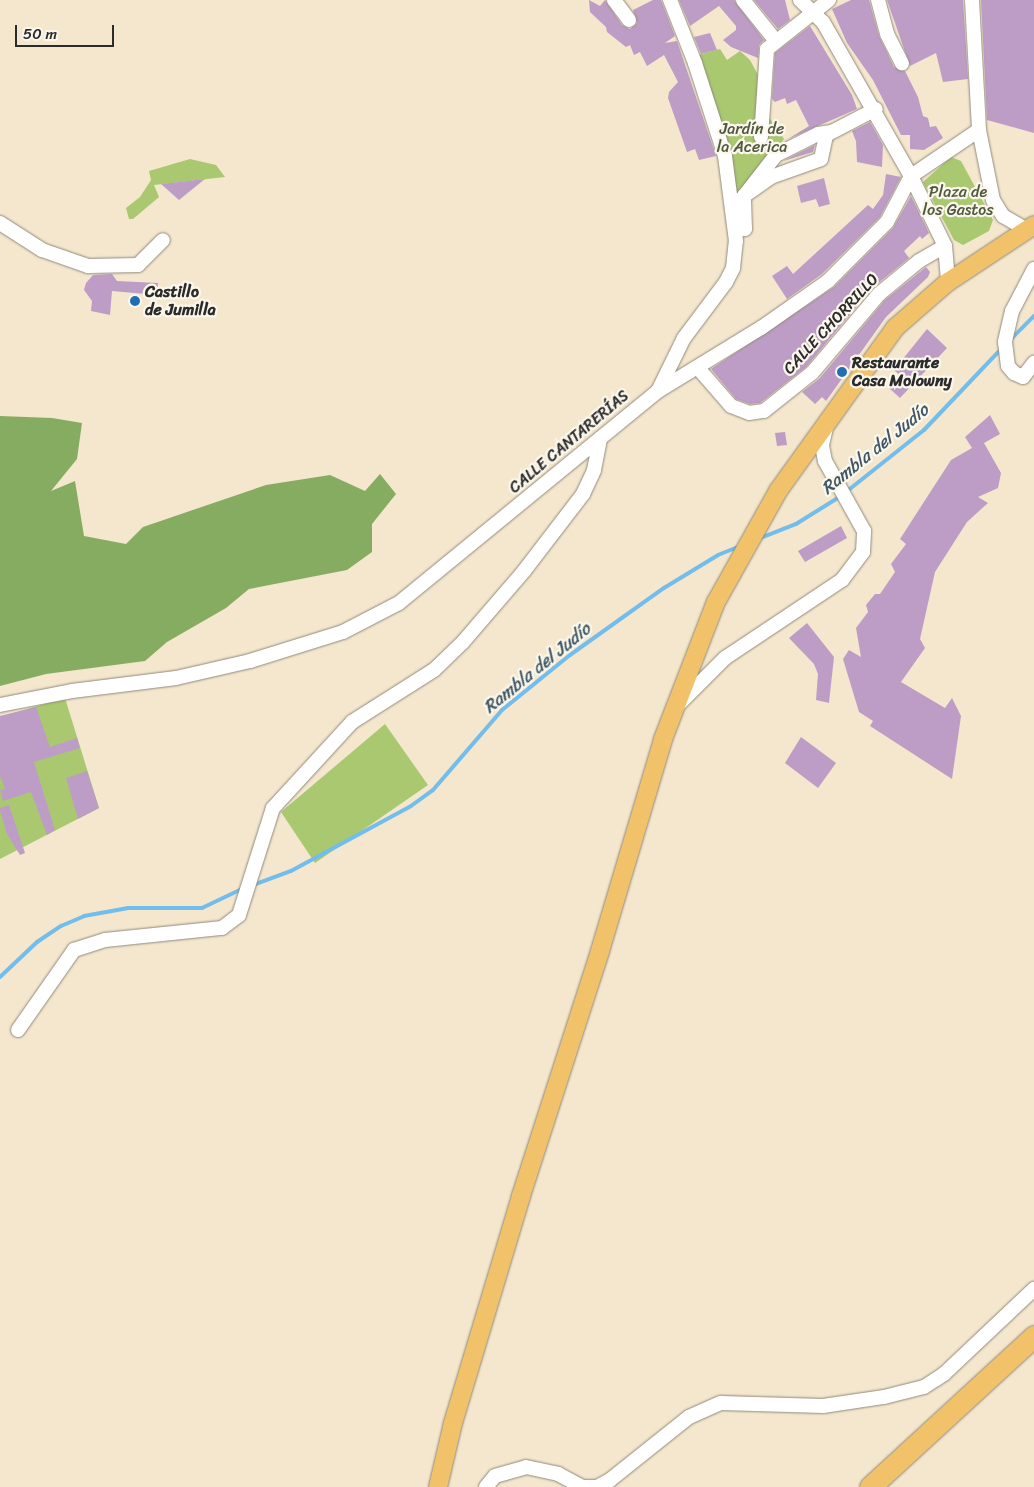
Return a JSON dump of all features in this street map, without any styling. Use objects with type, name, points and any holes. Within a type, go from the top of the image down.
[{"type":"highway","points":[[870,1487],[1034,1336]]},
{"type":"main road","points":[[429,1487],[453,1423],[673,712],[716,602],[769,506],[798,461],[895,328],[948,282],[1030,227]]},
{"type":"main road","points":[[438,1487],[453,1423]]},
{"type":"street","points":[[614,0],[629,20]]},
{"type":"street","points":[[658,391],[684,338],[726,282],[735,257],[735,230],[725,156],[695,63],[670,0]]},
{"type":"street","points":[[743,0],[776,41]]},
{"type":"street","points":[[800,0],[823,22],[876,109],[945,246],[948,282]]},
{"type":"street","points":[[761,137],[766,52],[776,41],[828,0]]},
{"type":"street","points":[[878,0],[887,34],[902,63]]},
{"type":"street","points":[[972,0],[979,130],[995,206],[1003,216],[1030,227]]},
{"type":"street","points":[[735,230],[745,229],[744,196],[779,153],[818,134],[830,132],[876,109]]},
{"type":"street","points":[[911,176],[979,130]]},
{"type":"street","points":[[744,196],[776,175],[821,159],[824,140],[830,132]]},
{"type":"street","name":"CALLE CANTARERÍAS","points":[[0,705],[72,691],[205,672],[343,632],[394,606],[658,391],[805,300],[840,271],[892,216],[911,176]]},
{"type":"street","points":[[0,223],[42,250],[88,266],[138,265],[163,240]]},
{"type":"street","name":"CALLE CHORRILLO","points":[[698,368],[730,406],[743,412],[764,411],[812,373],[879,294],[919,261],[945,246]]},
{"type":"street","points":[[1034,269],[1017,300],[1006,332],[1008,366],[1028,378],[1034,363]]},
{"type":"street","points":[[673,712],[714,667],[830,589],[851,571],[866,540],[854,512],[832,479],[822,445],[828,419]]},
{"type":"street","points":[[18,1030],[74,950],[104,940],[222,928],[239,915],[273,808],[290,787],[352,722],[434,670],[462,642],[524,572],[583,494],[594,470],[600,439]]},
{"type":"street","points":[[486,1487],[495,1476],[526,1467],[558,1474],[582,1486],[597,1487],[616,1476],[689,1417],[721,1403],[823,1406],[884,1397],[924,1387],[944,1374],[1034,1290]]},
{"type":"green space","name":"Jardín de la Acerica","points":[[720,49],[727,60],[740,51],[750,60],[758,75],[757,84],[760,86],[762,107],[784,139],[750,186],[738,193],[698,55]]},
{"type":"green space","name":"Plaza de los Gastos","points":[[951,157],[961,161],[993,220],[989,231],[963,245],[954,240],[923,182]]},
{"type":"green space","points":[[190,159],[216,165],[225,177],[154,185],[159,197],[133,219],[129,219],[126,208],[140,197],[151,180],[149,171]]},
{"type":"green space","points":[[0,416],[52,418],[82,423],[77,459],[51,491],[75,481],[84,536],[126,544],[143,527],[266,485],[330,475],[365,491],[380,474],[396,494],[372,524],[372,552],[347,570],[249,589],[226,608],[167,642],[145,661],[46,674],[0,686]]},
{"type":"green space","points":[[65,698],[99,808],[0,859],[0,717]]},
{"type":"green space","points":[[385,724],[428,785],[315,863],[281,812]]},
{"type":"building","points":[[589,0],[600,6],[605,0],[622,25],[630,29],[637,23],[633,10],[653,0],[661,0],[675,36],[665,43],[677,41],[716,156],[699,160],[695,149],[687,152],[668,98],[669,92],[678,82],[664,55],[647,66],[640,52],[634,55],[630,45],[626,47],[607,32],[606,27],[590,12]]},
{"type":"building","points":[[679,0],[734,0],[764,40],[759,45],[758,58],[731,47],[723,40],[736,30],[736,26],[719,6],[690,26]]},
{"type":"building","points":[[754,0],[785,0],[790,20],[778,29]]},
{"type":"building","points":[[851,0],[869,0],[879,36],[894,67],[905,71],[918,97],[923,116],[928,118],[930,127],[936,126],[943,138],[924,150],[910,149],[910,135],[901,135],[873,80],[847,43],[832,9]]},
{"type":"building","points":[[887,0],[963,0],[968,79],[943,82],[936,53],[910,66]]},
{"type":"building","points":[[981,0],[1034,0],[1034,133],[987,120]]},
{"type":"building","points":[[810,26],[852,95],[857,109],[788,139],[809,126],[796,100],[787,104],[785,98],[775,102],[772,99],[775,53]]},
{"type":"building","points":[[710,33],[717,50],[701,54],[694,37]]},
{"type":"building","points":[[870,122],[883,145],[882,167],[857,162],[856,141],[852,131]]},
{"type":"building","points":[[815,145],[813,152],[783,161]]},
{"type":"building","points":[[886,174],[901,177],[880,217],[822,274],[787,299],[772,276],[787,266],[793,274],[868,205],[873,209],[883,195]]},
{"type":"building","points":[[824,178],[830,204],[819,207],[816,199],[801,203],[797,186]]},
{"type":"building","points":[[205,179],[179,200],[161,184]]},
{"type":"building","points":[[911,196],[929,233],[922,239],[920,236],[904,251],[909,258],[872,288],[806,367],[760,403],[750,404],[736,399],[711,369],[834,287],[893,228]]},
{"type":"building","points":[[926,267],[930,272],[928,277],[886,317],[826,401],[822,397],[815,404],[802,392],[819,379],[885,300]]},
{"type":"building","points":[[112,274],[117,281],[158,283],[157,295],[112,291],[110,315],[91,311],[92,301],[84,290],[86,283],[93,275]]},
{"type":"building","points":[[927,329],[947,348],[900,398],[889,388],[901,376],[894,370]]},
{"type":"building","points":[[990,415],[1000,434],[984,443],[1001,473],[998,488],[978,497],[988,503],[967,522],[935,572],[920,639],[925,648],[901,682],[945,708],[952,698],[961,716],[952,779],[870,726],[873,721],[859,712],[843,659],[849,650],[861,657],[856,628],[868,612],[866,605],[875,594],[880,594],[895,572],[891,564],[906,544],[900,539],[951,460],[972,448],[965,437]]},
{"type":"building","points":[[785,432],[787,445],[777,446],[775,433]]},
{"type":"building","points":[[841,526],[847,538],[805,562],[798,551]]},
{"type":"building","points":[[807,623],[834,657],[829,703],[816,700],[818,674],[814,664],[789,638]]},
{"type":"building","points":[[36,707],[50,747],[77,738],[80,748],[34,762],[55,830],[47,835],[31,792],[3,801],[0,790],[5,789],[0,776],[0,716]]},
{"type":"building","points":[[801,737],[836,763],[818,788],[785,763]]},
{"type":"building","points":[[87,771],[99,808],[78,819],[66,778]]},
{"type":"building","points":[[9,805],[25,853],[20,855],[7,834],[0,811],[0,808]]},
{"type":"waterway","name":"Rambla del Judío","points":[[1011,339],[1034,316]]},
{"type":"waterway","name":"Rambla del Judío","points":[[846,492],[924,430],[1002,348]]},
{"type":"waterway","name":"Rambla del Judío","points":[[758,539],[796,524],[841,496]]},
{"type":"waterway","name":"Rambla del Judío","points":[[253,885],[291,871],[411,806],[433,790],[502,710],[570,655],[664,588],[718,555],[740,546]]},
{"type":"waterway","name":"Rambla del Judío","points":[[0,977],[37,942],[61,926],[84,916],[128,908],[202,908],[244,888]]},
{"type":"place","name":"Castillo de Jumilla","points":[[135,301]]},
{"type":"place","name":"Restaurante Casa Molowny","points":[[842,372]]}]
